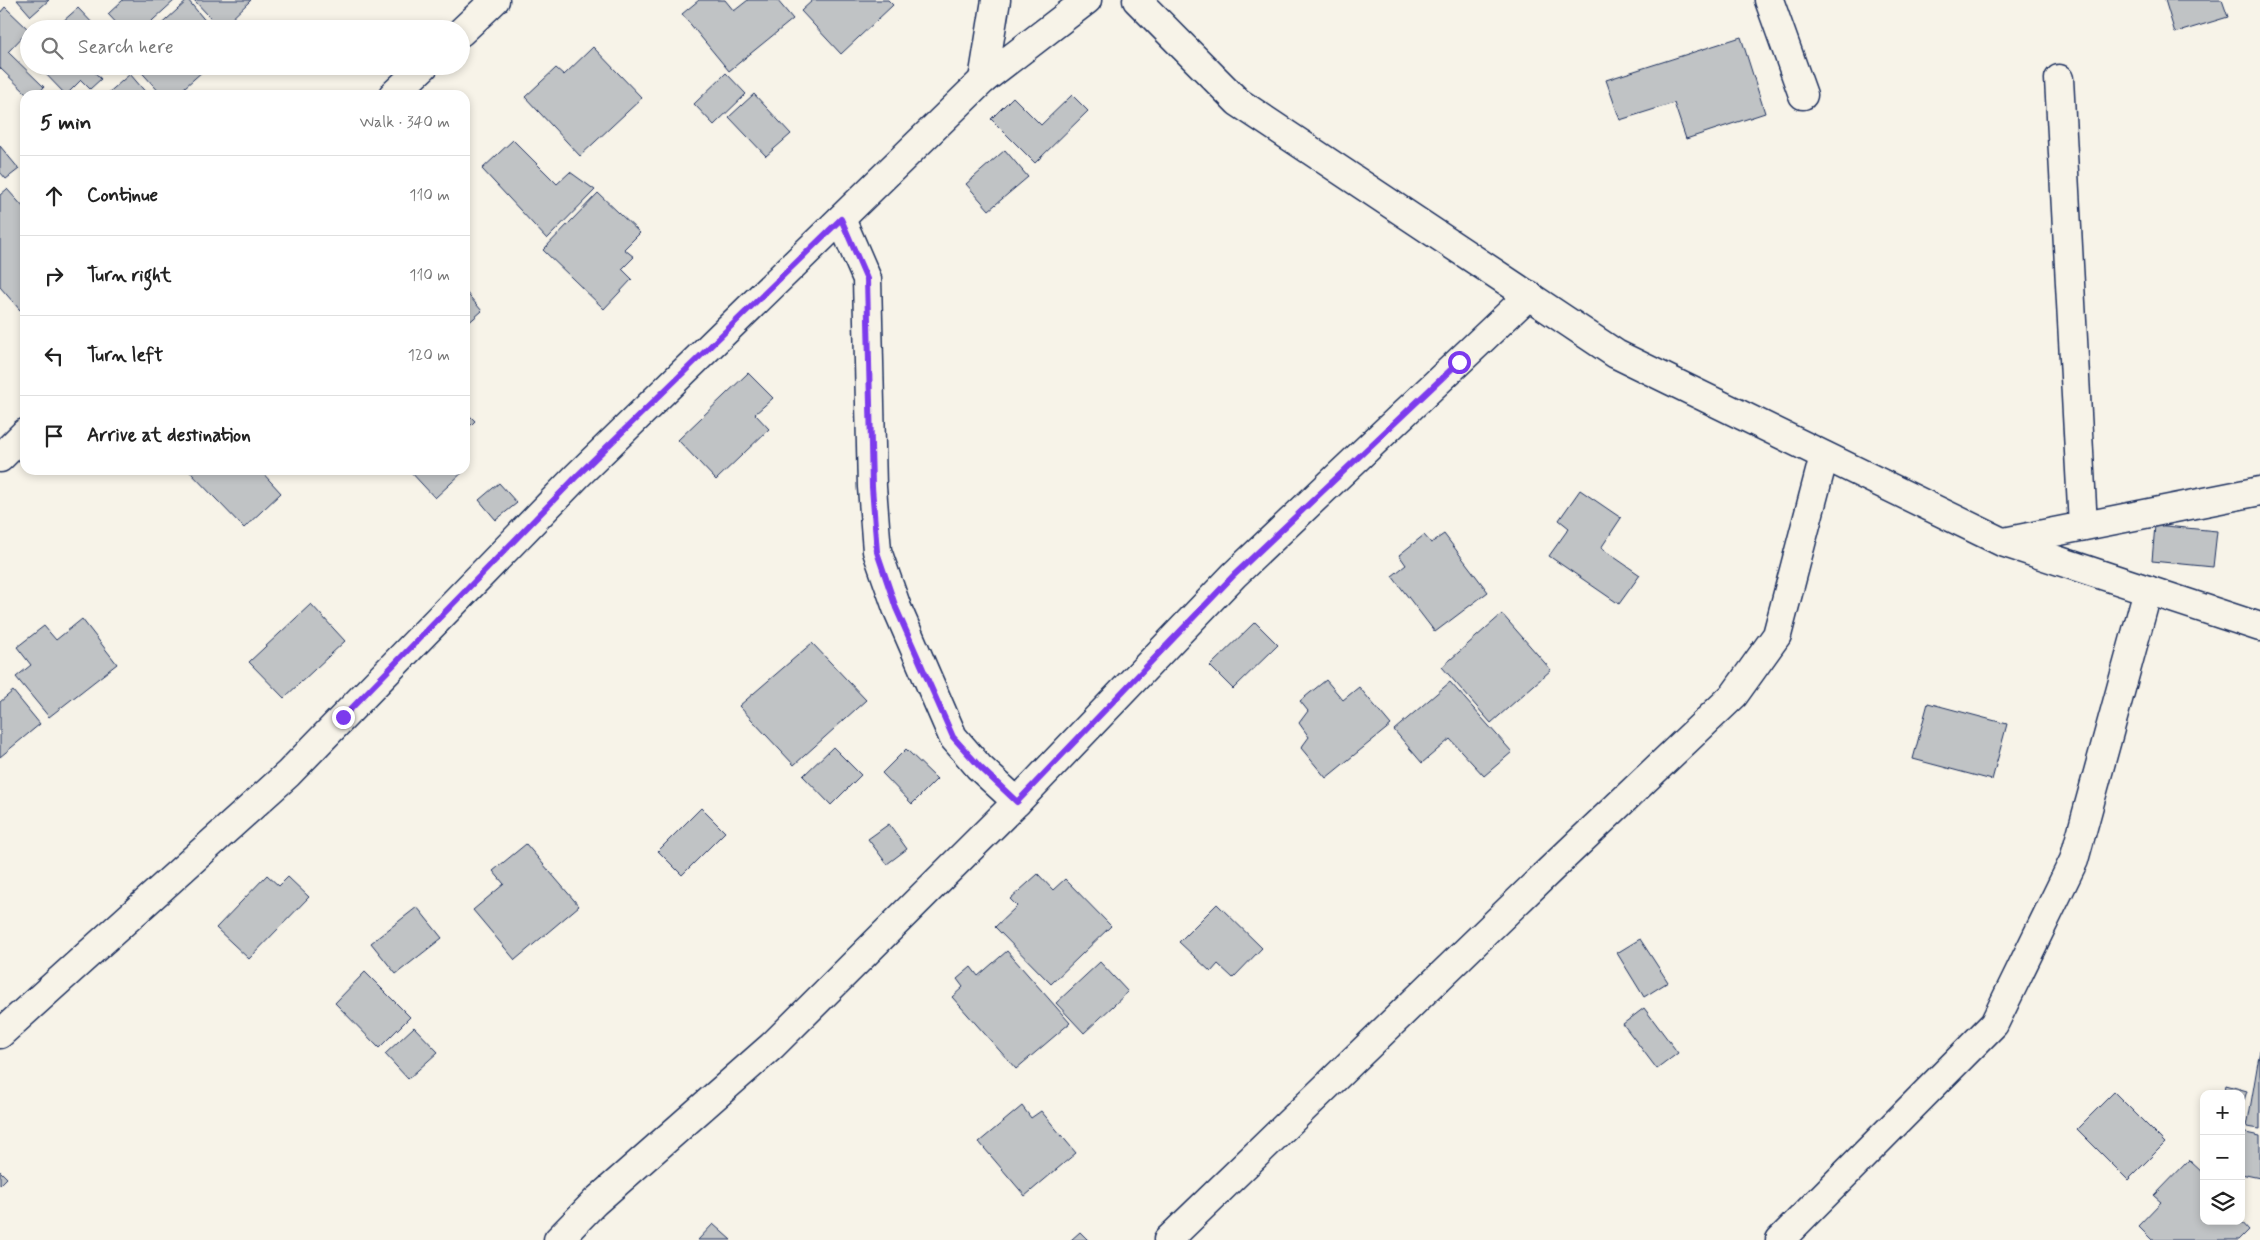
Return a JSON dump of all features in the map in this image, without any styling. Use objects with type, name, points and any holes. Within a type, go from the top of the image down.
[{"type":"street","points":[[470,24],[496,0]]},
{"type":"street","points":[[983,80],[996,0]]},
{"type":"street","points":[[0,1034],[288,774],[577,476],[983,80],[1087,0]]},
{"type":"street","points":[[1137,0],[1238,102],[1616,354],[2002,542],[2260,626]]},
{"type":"street","points":[[1769,0],[1803,95]]},
{"type":"street","points":[[399,90],[415,75]]},
{"type":"street","points":[[2059,79],[2083,526]]},
{"type":"street","points":[[841,219],[867,279],[872,487],[877,552],[896,608],[953,737],[980,767],[1017,802]]},
{"type":"street","points":[[558,1240],[594,1202],[772,1046],[1017,802],[1234,575],[1529,295]]},
{"type":"street","points":[[0,458],[20,438]]},
{"type":"street","points":[[1168,1240],[1549,871],[1734,695],[1777,635],[1824,456]]},
{"type":"street","points":[[2002,542],[2260,491]]},
{"type":"street","points":[[1780,1240],[1994,1024],[2074,860],[2148,590]]},
{"type":"building","points":[[17,0],[49,0],[31,16]]},
{"type":"building","points":[[123,0],[175,0],[153,20],[114,20],[108,14]]},
{"type":"building","points":[[188,0],[205,20],[166,20]]},
{"type":"building","points":[[194,0],[251,0],[230,20],[213,20]]},
{"type":"building","points":[[699,0],[725,0],[734,11],[748,0],[777,0],[793,19],[729,71],[682,14]]},
{"type":"building","points":[[813,0],[888,0],[893,5],[841,54],[801,11]]},
{"type":"building","points":[[2165,0],[2222,0],[2228,17],[2175,33]]},
{"type":"building","points":[[5,7],[20,21],[20,39],[8,52],[20,64],[20,75],[32,75],[44,87],[41,90],[23,90],[0,68],[0,13]]},
{"type":"building","points":[[78,8],[89,20],[64,20]]},
{"type":"building","points":[[1741,37],[1765,113],[1686,139],[1674,103],[1620,120],[1606,80]]},
{"type":"building","points":[[593,47],[642,98],[580,156],[525,97],[556,68],[564,75]]},
{"type":"building","points":[[726,73],[746,94],[714,125],[694,104]]},
{"type":"building","points":[[47,75],[97,75],[101,79],[90,89],[81,80],[71,90],[61,90]]},
{"type":"building","points":[[131,75],[144,90],[112,90]]},
{"type":"building","points":[[144,75],[198,75],[182,90],[158,90]]},
{"type":"building","points":[[754,94],[791,134],[766,156],[729,117]]},
{"type":"building","points":[[1072,95],[1088,111],[1035,163],[991,119],[1013,97],[1041,125]]},
{"type":"building","points":[[513,140],[557,184],[570,172],[595,190],[547,239],[482,169]]},
{"type":"building","points":[[0,146],[19,169],[6,179],[0,172]]},
{"type":"building","points":[[1005,150],[1028,177],[989,210],[966,184]]},
{"type":"building","points":[[7,189],[20,203],[20,310],[0,287],[0,195]]},
{"type":"building","points":[[598,193],[640,233],[624,249],[634,257],[622,269],[632,279],[604,309],[543,250]]},
{"type":"building","points":[[470,297],[482,311],[470,322]]},
{"type":"building","points":[[748,373],[773,398],[755,414],[769,429],[716,480],[678,440]]},
{"type":"building","points":[[470,416],[475,421],[470,426]]},
{"type":"building","points":[[193,475],[265,475],[281,493],[244,528]]},
{"type":"building","points":[[414,475],[460,475],[435,498]]},
{"type":"building","points":[[499,483],[517,503],[496,520],[479,500]]},
{"type":"building","points":[[1580,490],[1621,518],[1601,548],[1640,575],[1619,604],[1549,556],[1569,528],[1559,520]]},
{"type":"building","points":[[2155,525],[2217,531],[2213,567],[2152,561]]},
{"type":"building","points":[[1444,534],[1488,592],[1435,632],[1392,576],[1406,565],[1399,555],[1424,535],[1431,543]]},
{"type":"building","points":[[311,604],[345,641],[284,698],[249,662]]},
{"type":"building","points":[[1502,614],[1551,670],[1491,723],[1442,667]]},
{"type":"building","points":[[82,619],[117,664],[49,717],[16,677],[31,665],[17,647],[44,626],[56,640]]},
{"type":"building","points":[[1255,622],[1278,645],[1233,689],[1210,666]]},
{"type":"building","points":[[812,643],[866,700],[794,765],[739,706]]},
{"type":"building","points":[[1326,680],[1343,700],[1359,687],[1391,725],[1326,778],[1301,748],[1309,737],[1299,723],[1308,711],[1300,701]]},
{"type":"building","points":[[1450,682],[1512,752],[1484,776],[1450,739],[1422,763],[1394,730]]},
{"type":"building","points":[[13,691],[40,724],[0,757],[0,702]]},
{"type":"building","points":[[1928,703],[2007,724],[1992,780],[1913,759]]},
{"type":"building","points":[[833,747],[861,775],[831,805],[803,776]]},
{"type":"building","points":[[906,749],[937,779],[912,804],[882,773]]},
{"type":"building","points":[[701,808],[725,832],[682,875],[658,851]]},
{"type":"building","points":[[889,824],[907,849],[887,864],[868,839]]},
{"type":"building","points":[[526,844],[579,906],[515,960],[473,910],[504,884],[493,871]]},
{"type":"building","points":[[1038,874],[1053,890],[1065,879],[1111,926],[1051,984],[995,927],[1017,906],[1010,899]]},
{"type":"building","points":[[267,875],[279,886],[288,877],[309,897],[249,959],[216,928]]},
{"type":"building","points":[[1217,904],[1262,948],[1233,978],[1218,964],[1211,972],[1179,942]]},
{"type":"building","points":[[417,907],[442,938],[396,974],[371,943]]},
{"type":"building","points":[[1640,939],[1668,982],[1644,997],[1617,953]]},
{"type":"building","points":[[1007,951],[1070,1023],[1016,1069],[952,997],[963,987],[957,979],[971,967],[978,976]]},
{"type":"building","points":[[1100,962],[1128,992],[1084,1033],[1056,1003]]},
{"type":"building","points":[[365,972],[410,1017],[379,1048],[335,1003]]},
{"type":"building","points":[[1644,1008],[1678,1053],[1657,1069],[1623,1024]]},
{"type":"building","points":[[414,1027],[438,1052],[408,1079],[385,1054]]},
{"type":"building","points":[[2260,1050],[2260,1129],[2247,1127]]},
{"type":"building","points":[[2226,1085],[2244,1090],[2225,1090]]},
{"type":"building","points":[[2114,1092],[2165,1143],[2128,1180],[2077,1129]]},
{"type":"building","points":[[1022,1106],[1031,1118],[1041,1111],[1076,1153],[1025,1196],[979,1142]]},
{"type":"building","points":[[2245,1133],[2260,1136],[2260,1178],[2245,1175]]},
{"type":"building","points":[[2189,1160],[2200,1170],[2200,1225],[2245,1225],[2249,1230],[2239,1240],[2152,1240],[2138,1226],[2161,1202],[2154,1196]]},
{"type":"building","points":[[0,1171],[7,1178],[0,1185]]},
{"type":"building","points":[[713,1224],[731,1240],[698,1240]]},
{"type":"building","points":[[1080,1232],[1088,1240],[1071,1240]]},
{"type":"route","points":[[343,717],[577,476],[841,219],[867,279],[872,487],[877,552],[896,608],[953,737],[980,767],[1017,802],[1234,575],[1459,362]]}]
